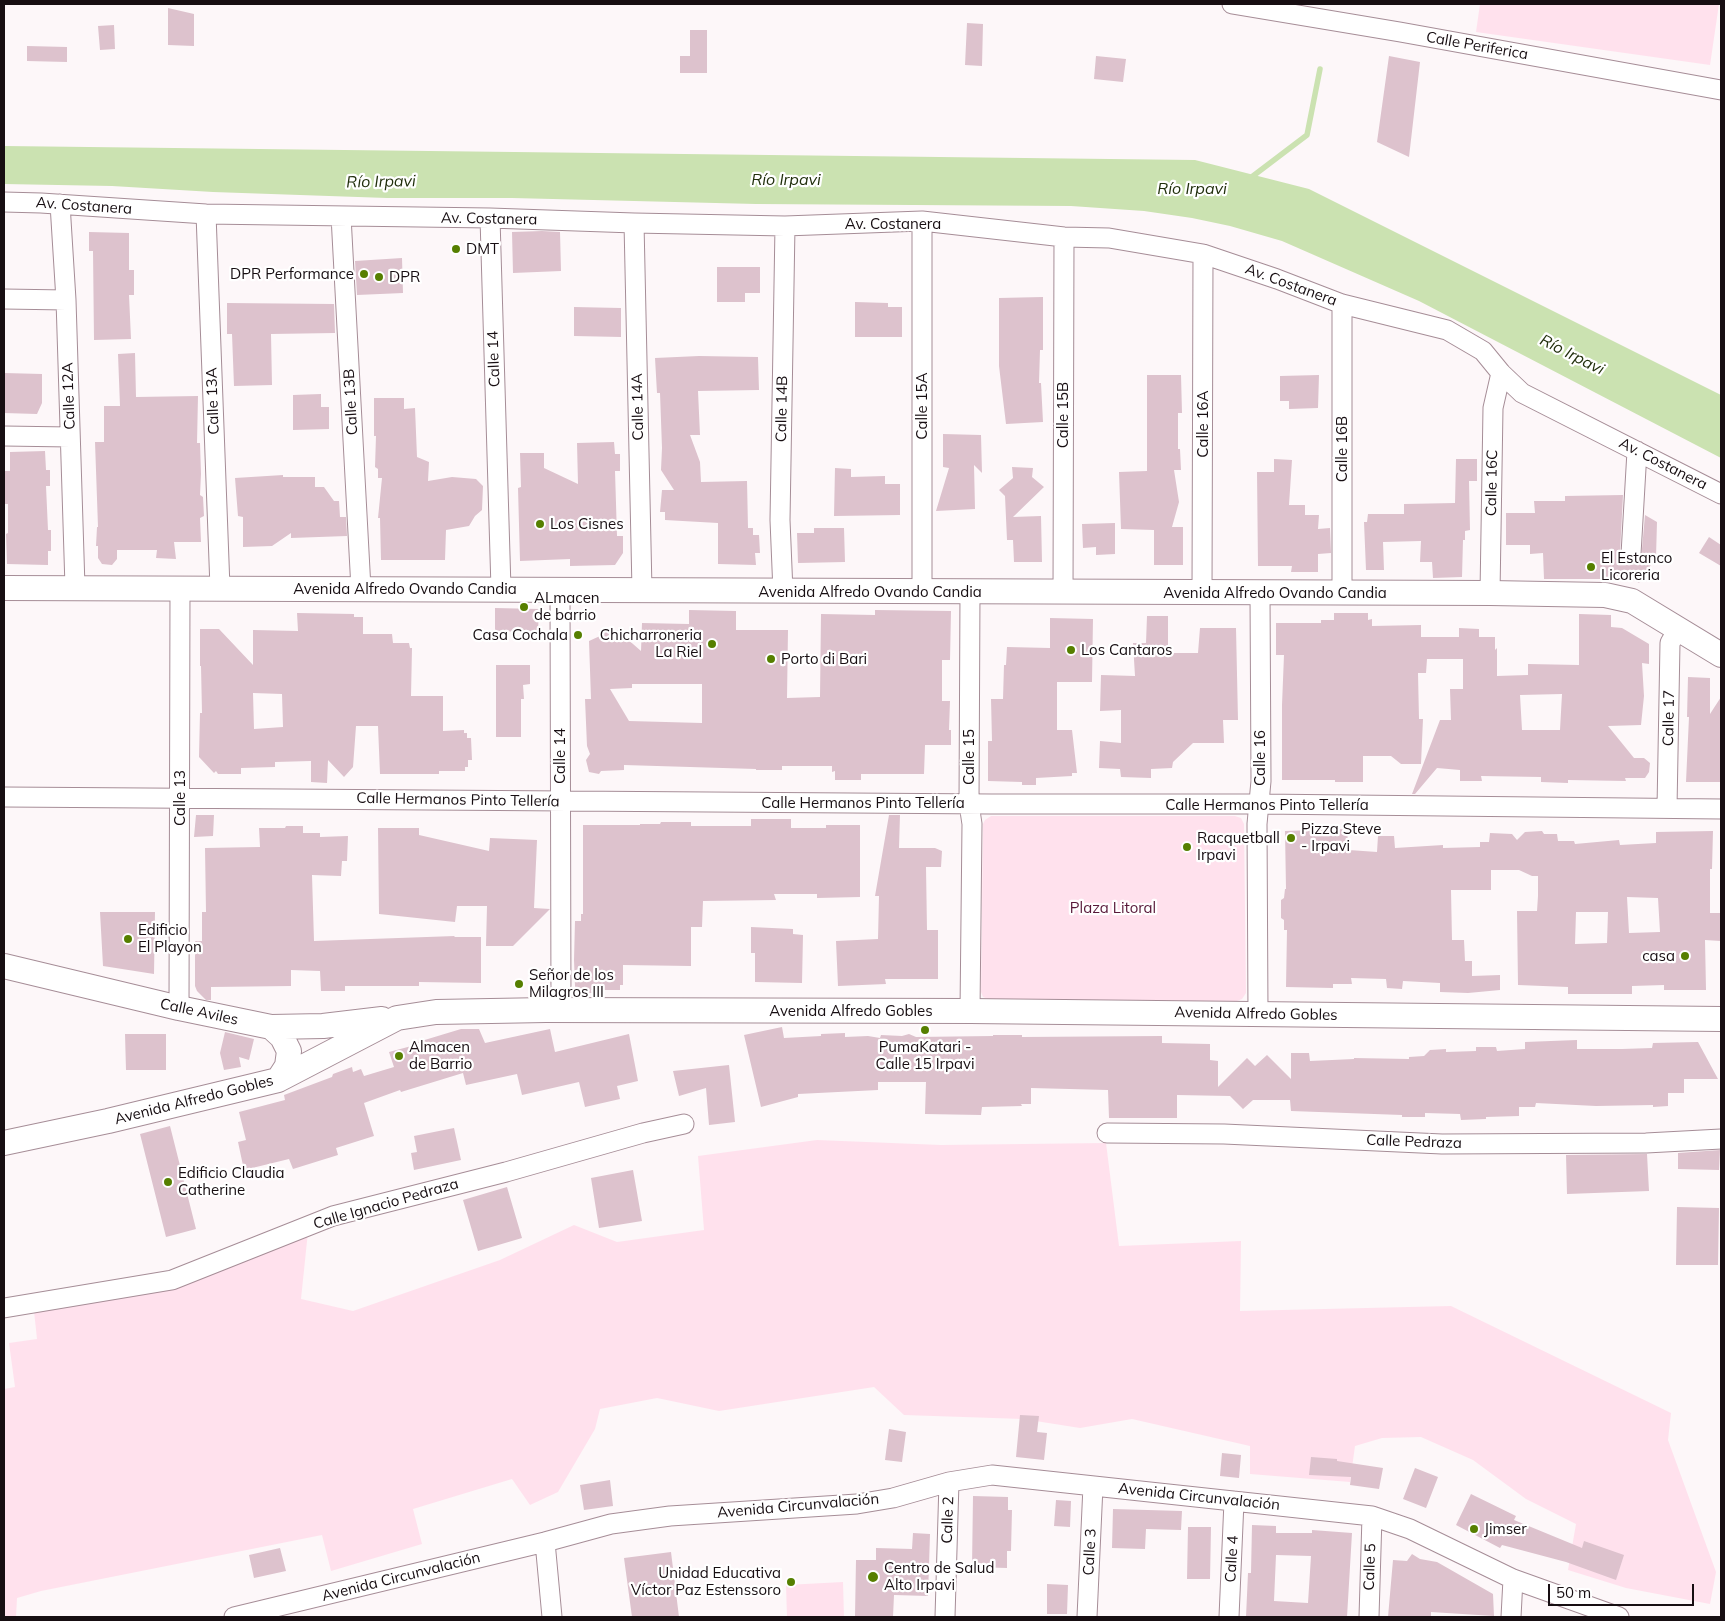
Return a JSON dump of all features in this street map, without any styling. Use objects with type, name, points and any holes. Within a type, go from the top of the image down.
[{"type":"main road","name":"Avenida Alfredo Ovando Candia","points":[[4,588],[1606,595],[1622,598],[1642,606],[1721,655]]},
{"type":"main road","name":"Calle Aviles","points":[[4,966],[179,1008],[271,1027],[323,1026],[397,1018]]},
{"type":"main road","name":"Avenida Alfredo Gobles","points":[[4,1142],[108,1121],[278,1080],[397,1018],[436,1012],[970,1011],[1721,1019]]},
{"type":"main road","points":[[271,1027],[282,1037],[288,1051],[287,1066],[278,1080]]},
{"type":"street","name":"Calle Periferica","points":[[1232,4],[1400,32],[1721,90]]},
{"type":"street","name":"Av. Costanera","points":[[4,202],[206,214],[490,218],[634,223],[785,226],[922,221],[1064,237],[1109,238],[1203,254],[1277,279],[1342,304],[1447,330],[1484,351],[1501,373],[1522,393],[1721,494]]},
{"type":"street","name":"Calle 12A","points":[[60,204],[66,300],[75,588]]},
{"type":"street","name":"Calle 13A","points":[[206,214],[220,588]]},
{"type":"street","name":"Calle 13B","points":[[341,216],[360,589]]},
{"type":"street","name":"Calle 14","points":[[490,218],[501,589]]},
{"type":"street","name":"Calle 15A","points":[[922,221],[922,591]]},
{"type":"street","name":"Calle 14A","points":[[634,223],[642,590]]},
{"type":"street","name":"Calle 14B","points":[[783,592],[780,520],[785,226]]},
{"type":"street","name":"Calle 15B","points":[[1063,593],[1064,237]]},
{"type":"street","name":"Calle 16A","points":[[1202,593],[1203,254]]},
{"type":"street","points":[[4,299],[66,300]]},
{"type":"street","name":"Calle 16B","points":[[1342,304],[1342,593]]},
{"type":"street","name":"Calle 16C","points":[[1490,593],[1493,408],[1501,373]]},
{"type":"street","points":[[4,436],[70,436]]},
{"type":"street","points":[[1631,554],[1637,451]]},
{"type":"street","name":"Calle 13","points":[[179,1008],[180,588]]},
{"type":"street","name":"Calle 14","points":[[560,590],[561,1011]]},
{"type":"street","name":"Calle 15","points":[[970,592],[969,804],[972,824],[970,1011]]},
{"type":"street","name":"Calle 16","points":[[1258,1013],[1260,594]]},
{"type":"street","name":"Calle 17","points":[[1667,808],[1670,643],[1678,629]]},
{"type":"street","name":"Calle Hermanos Pinto Tellería","points":[[4,797],[969,804],[1260,804],[1721,809]]},
{"type":"street","name":"Calle Ignacio Pedraza","points":[[4,1308],[172,1280],[332,1216],[506,1172],[642,1133],[684,1124]]},
{"type":"street","name":"Calle Pedraza","points":[[1107,1134],[1224,1134],[1451,1144],[1636,1143],[1721,1139]]},
{"type":"street","name":"Avenida Circunvalación","points":[[234,1617],[545,1542],[611,1524],[670,1516],[857,1504],[893,1498],[949,1482],[992,1475],[1372,1516],[1410,1530],[1513,1579],[1619,1617]]},
{"type":"street","name":"Calle 2","points":[[945,1617],[949,1482]]},
{"type":"street","name":"Calle 3","points":[[1087,1617],[1093,1486]]},
{"type":"street","name":"Calle 4","points":[[1229,1617],[1234,1501]]},
{"type":"street","name":"Calle 5","points":[[1369,1617],[1372,1516]]},
{"type":"street","points":[[545,1542],[552,1617]]},
{"type":"street","points":[[1511,1617],[1513,1579]]},
{"type":"green space","points":[[1480,4],[1719,4],[1710,65],[1476,32]]},
{"type":"green space","name":"Plaza Litoral","points":[[991,816],[1235,816],[1241,818],[1244,824],[1246,993],[1242,999],[1237,1001],[993,1001],[983,997],[981,992],[983,824]]},
{"type":"green space","points":[[817,1140],[941,1145],[1106,1143],[1119,1246],[1241,1241],[1240,1311],[1451,1306],[1671,1413],[1668,1440],[1716,1572],[1710,1604],[1626,1588],[1568,1570],[1576,1524],[1526,1499],[1473,1460],[1421,1437],[1382,1438],[1355,1446],[1350,1482],[1250,1474],[1250,1446],[1132,1419],[1080,1428],[1023,1419],[904,1415],[874,1387],[719,1411],[657,1398],[600,1409],[595,1429],[558,1492],[530,1505],[512,1479],[413,1509],[422,1544],[331,1571],[322,1535],[41,1591],[17,1598],[16,1617],[4,1617],[4,1389],[15,1387],[9,1343],[37,1339],[34,1311],[184,1285],[309,1222],[301,1299],[353,1311],[500,1260],[574,1225],[617,1242],[704,1230],[698,1156]]},
{"type":"green space","points":[[843,1582],[844,1617],[787,1617],[786,1585]]},
{"type":"water","name":"Río Irpavi","points":[[4,146],[1195,160],[1309,189],[1721,395],[1721,458],[1419,301],[1282,241],[1230,226],[1192,218],[1144,211],[1071,206],[756,204],[512,198],[387,198],[213,192],[112,186],[4,184]]},
{"type":"building","points":[[168,8],[194,14],[194,46],[168,45]]},
{"type":"building","points":[[967,23],[983,24],[982,66],[965,65]]},
{"type":"building","points":[[114,25],[115,49],[100,50],[98,26]]},
{"type":"building","points":[[690,30],[707,30],[707,73],[680,73],[680,56],[690,56]]},
{"type":"building","points":[[27,46],[67,47],[67,62],[27,61]]},
{"type":"building","points":[[1096,56],[1126,59],[1123,82],[1094,79]]},
{"type":"building","points":[[1389,56],[1420,62],[1409,157],[1377,142]]},
{"type":"building","points":[[89,232],[129,233],[129,270],[134,270],[134,295],[129,295],[131,339],[94,340],[93,251],[89,251]]},
{"type":"building","points":[[512,232],[560,232],[561,271],[513,273]]},
{"type":"building","name":"DPR","points":[[402,258],[403,293],[357,295],[355,261]]},
{"type":"building","points":[[717,267],[760,267],[760,293],[745,293],[745,302],[717,302]]},
{"type":"building","points":[[1043,297],[1043,350],[1040,350],[1039,383],[1041,383],[1043,422],[1006,424],[999,366],[999,298]]},
{"type":"building","points":[[855,302],[888,303],[888,307],[902,307],[902,337],[855,337]]},
{"type":"building","points":[[227,303],[334,304],[335,333],[271,334],[272,385],[234,386],[232,334],[227,334]]},
{"type":"building","points":[[574,307],[621,308],[621,337],[574,336]]},
{"type":"building","points":[[135,353],[136,397],[198,396],[197,443],[200,443],[200,495],[203,497],[204,516],[200,518],[201,542],[174,542],[176,559],[156,558],[157,550],[117,550],[117,559],[112,565],[102,564],[98,558],[98,546],[96,546],[98,527],[95,442],[104,442],[104,406],[120,406],[118,354]]},
{"type":"building","points":[[699,356],[758,357],[759,390],[698,391],[700,435],[690,435],[700,462],[701,482],[747,481],[748,528],[753,528],[753,535],[759,535],[760,553],[755,553],[756,565],[718,564],[718,523],[665,520],[665,512],[660,512],[662,490],[674,490],[661,470],[660,393],[657,393],[655,358]]},
{"type":"building","points":[[4,373],[42,374],[42,403],[37,414],[4,413]]},
{"type":"building","points":[[1147,375],[1181,375],[1182,413],[1178,413],[1178,449],[1180,449],[1181,470],[1174,470],[1179,502],[1172,527],[1183,527],[1183,565],[1154,565],[1154,530],[1121,529],[1119,472],[1147,471]]},
{"type":"building","points":[[1319,375],[1318,408],[1289,409],[1289,401],[1280,401],[1280,376]]},
{"type":"building","points":[[321,394],[321,407],[329,407],[329,429],[293,430],[293,395]]},
{"type":"building","points":[[374,398],[404,398],[404,409],[415,408],[417,457],[429,462],[428,481],[452,477],[476,479],[483,486],[482,510],[475,516],[469,526],[446,530],[445,560],[381,560],[380,518],[378,518],[382,478],[378,478],[378,469],[375,467]]},
{"type":"building","points":[[943,434],[981,435],[982,473],[974,465],[975,509],[936,511],[949,468],[943,467]]},
{"type":"building","points":[[614,442],[615,454],[620,454],[620,471],[615,471],[617,536],[623,536],[623,553],[615,565],[570,566],[570,559],[520,561],[518,488],[521,487],[520,453],[544,453],[544,468],[578,484],[577,443]]},
{"type":"building","points":[[45,451],[46,470],[50,470],[50,486],[46,486],[48,530],[51,530],[51,551],[48,551],[48,565],[7,564],[8,504],[4,504],[4,471],[10,471],[10,452]]},
{"type":"building","points":[[1274,459],[1292,460],[1289,505],[1305,505],[1305,515],[1319,515],[1318,529],[1330,528],[1331,553],[1318,554],[1318,572],[1291,572],[1292,566],[1258,566],[1257,472],[1274,472]]},
{"type":"building","points":[[1456,459],[1477,459],[1477,481],[1469,481],[1470,530],[1465,531],[1465,540],[1463,540],[1462,577],[1433,578],[1432,562],[1420,562],[1421,541],[1383,542],[1384,570],[1366,570],[1364,522],[1367,522],[1368,514],[1404,514],[1404,504],[1455,503]]},
{"type":"building","points":[[1012,467],[1033,468],[1032,477],[1044,487],[1013,517],[1041,516],[1042,562],[1014,562],[1013,540],[1007,540],[1005,496],[999,490],[1013,478]]},
{"type":"building","points":[[835,468],[851,469],[851,477],[885,476],[885,484],[900,484],[900,515],[834,516]]},
{"type":"building","points":[[283,475],[283,477],[315,477],[315,487],[324,487],[334,501],[339,501],[340,517],[346,517],[347,536],[291,538],[291,533],[272,546],[243,547],[243,517],[238,516],[235,478]]},
{"type":"building","points":[[1623,495],[1620,553],[1624,563],[1631,565],[1641,560],[1645,515],[1657,522],[1656,557],[1639,583],[1622,573],[1611,579],[1544,579],[1543,553],[1530,554],[1530,545],[1506,545],[1506,513],[1535,513],[1534,501],[1565,501],[1565,496]]},
{"type":"building","points":[[1115,523],[1115,554],[1096,555],[1096,547],[1083,548],[1082,524]]},
{"type":"building","points":[[814,528],[844,528],[845,562],[798,563],[797,533],[814,533]]},
{"type":"building","points":[[1709,537],[1721,545],[1721,566],[1699,553]]},
{"type":"building","points":[[495,608],[539,609],[538,632],[495,631]]},
{"type":"building","points":[[689,610],[736,611],[736,630],[788,630],[787,698],[820,697],[821,614],[875,615],[875,610],[951,611],[950,660],[942,660],[942,701],[950,701],[949,730],[951,730],[951,745],[925,745],[924,774],[861,774],[861,780],[835,780],[835,771],[832,772],[832,766],[782,766],[782,770],[756,770],[624,765],[624,770],[601,771],[599,774],[589,772],[586,760],[590,754],[587,746],[585,699],[591,699],[589,641],[600,636],[599,630],[617,630],[641,651],[642,623],[689,624]],"holes":[[[632,684],[702,684],[702,723],[629,721],[610,689],[632,688]]]},
{"type":"building","points":[[297,613],[354,614],[354,617],[363,617],[363,634],[392,634],[393,643],[409,643],[410,648],[412,648],[411,696],[443,696],[443,731],[464,730],[464,733],[467,733],[467,738],[471,738],[472,760],[468,760],[468,767],[465,767],[465,771],[439,771],[439,774],[380,774],[378,726],[356,726],[353,767],[344,777],[328,760],[327,783],[311,782],[311,761],[275,762],[275,767],[241,768],[241,774],[218,774],[216,771],[214,773],[199,757],[200,713],[202,713],[200,629],[219,629],[253,665],[253,630],[298,631]],"holes":[[[253,693],[282,694],[283,727],[254,729]]]},
{"type":"building","points":[[1334,613],[1368,613],[1368,620],[1372,619],[1372,626],[1421,625],[1421,637],[1459,637],[1459,628],[1479,629],[1479,637],[1495,637],[1497,676],[1528,675],[1528,664],[1579,665],[1579,614],[1611,615],[1611,627],[1622,628],[1649,644],[1649,664],[1642,663],[1644,696],[1641,725],[1608,726],[1634,758],[1644,758],[1650,763],[1649,772],[1645,778],[1625,778],[1626,781],[1568,780],[1568,783],[1541,782],[1541,777],[1481,776],[1482,781],[1460,781],[1460,770],[1437,768],[1415,794],[1412,794],[1440,720],[1451,720],[1450,689],[1463,689],[1463,659],[1427,659],[1426,673],[1418,673],[1419,719],[1423,719],[1421,764],[1401,764],[1391,756],[1363,756],[1363,782],[1282,780],[1284,655],[1276,655],[1276,623],[1321,623],[1321,620],[1334,620]],"holes":[[[1562,694],[1560,730],[1522,730],[1520,695]]]},
{"type":"building","points":[[1147,616],[1168,616],[1168,653],[1198,653],[1200,628],[1236,628],[1238,720],[1223,720],[1224,743],[1193,743],[1173,762],[1172,768],[1151,769],[1151,778],[1121,777],[1120,769],[1099,768],[1100,741],[1121,743],[1121,710],[1100,711],[1101,675],[1135,676],[1133,643],[1146,643]]},
{"type":"building","points":[[1050,618],[1093,619],[1092,682],[1057,682],[1057,730],[1072,730],[1077,773],[1072,773],[1072,776],[1036,778],[1036,785],[1022,785],[1022,782],[988,781],[988,741],[992,741],[991,699],[1003,699],[1004,665],[1006,665],[1007,647],[1050,648]]},
{"type":"building","points":[[496,665],[530,665],[530,684],[523,685],[524,699],[521,699],[521,737],[496,737]]},
{"type":"building","points":[[1688,677],[1710,678],[1710,714],[1721,697],[1721,782],[1686,782],[1689,717],[1687,717]]},
{"type":"building","points":[[196,815],[214,815],[213,836],[194,837]]},
{"type":"building","points":[[889,815],[900,815],[899,848],[935,848],[942,851],[941,867],[926,867],[927,930],[938,930],[938,979],[885,979],[886,984],[838,986],[836,941],[878,939],[879,896],[875,896]]},
{"type":"building","points":[[751,819],[791,819],[791,828],[826,828],[826,825],[860,825],[860,897],[817,898],[817,894],[774,894],[776,900],[703,901],[702,927],[691,927],[691,966],[623,965],[623,985],[620,985],[620,990],[591,990],[592,993],[579,993],[575,986],[574,960],[575,921],[581,921],[581,914],[583,914],[583,825],[640,825],[660,824],[661,822],[691,822],[691,826],[751,826]]},
{"type":"building","points":[[286,826],[303,826],[303,833],[320,833],[320,837],[348,836],[347,861],[342,861],[341,876],[312,875],[314,941],[455,936],[481,937],[481,983],[419,982],[419,986],[345,986],[345,991],[321,991],[320,971],[291,970],[291,986],[211,987],[211,1000],[206,1000],[197,991],[195,986],[195,941],[202,941],[202,912],[206,912],[205,848],[260,847],[259,828],[285,828]]},
{"type":"building","points":[[378,828],[419,828],[419,835],[489,851],[490,838],[537,840],[534,908],[550,909],[513,946],[486,946],[487,906],[457,906],[455,922],[379,914]]},
{"type":"building","points":[[1347,829],[1349,850],[1377,852],[1378,836],[1394,836],[1395,848],[1443,845],[1443,848],[1480,847],[1480,842],[1489,842],[1490,833],[1512,834],[1517,840],[1525,832],[1542,831],[1544,834],[1557,834],[1558,841],[1574,841],[1575,844],[1619,840],[1620,845],[1656,843],[1656,832],[1713,831],[1712,869],[1710,869],[1710,913],[1721,913],[1721,941],[1705,940],[1706,990],[1664,990],[1664,985],[1632,986],[1632,994],[1568,994],[1568,987],[1518,985],[1517,911],[1537,911],[1538,896],[1538,876],[1532,876],[1519,870],[1491,870],[1491,890],[1451,890],[1452,940],[1464,940],[1465,961],[1472,961],[1472,976],[1500,975],[1500,990],[1468,993],[1440,992],[1440,983],[1403,981],[1402,989],[1387,988],[1386,979],[1351,978],[1352,984],[1333,984],[1333,988],[1286,987],[1287,930],[1284,930],[1284,920],[1281,918],[1281,900],[1284,898],[1286,889],[1285,831]],"holes":[[[1627,897],[1658,898],[1660,932],[1629,933]],[[1576,912],[1608,912],[1607,943],[1575,944]]]},
{"type":"building","name":"Edificio El Playon","points":[[100,912],[155,912],[154,974],[103,966]]},
{"type":"building","points":[[751,927],[793,929],[793,934],[803,935],[802,983],[755,982],[755,953],[751,953]]},
{"type":"building","points":[[782,1027],[784,1038],[845,1033],[845,1037],[868,1036],[880,1038],[881,1035],[902,1036],[909,1034],[916,1037],[993,1035],[1022,1035],[1022,1037],[1162,1036],[1162,1043],[1210,1044],[1210,1060],[1218,1061],[1218,1087],[1247,1058],[1255,1066],[1267,1055],[1291,1079],[1291,1053],[1309,1053],[1310,1061],[1354,1058],[1409,1059],[1409,1057],[1424,1056],[1430,1050],[1446,1049],[1446,1052],[1476,1051],[1476,1047],[1496,1047],[1497,1051],[1525,1049],[1525,1042],[1577,1040],[1577,1049],[1622,1049],[1652,1048],[1653,1043],[1698,1042],[1718,1079],[1684,1079],[1684,1093],[1668,1093],[1668,1106],[1596,1106],[1536,1103],[1535,1107],[1519,1107],[1519,1116],[1461,1120],[1460,1114],[1425,1113],[1425,1117],[1402,1117],[1402,1115],[1291,1111],[1290,1100],[1253,1100],[1243,1109],[1230,1096],[1177,1095],[1177,1118],[1109,1118],[1108,1090],[1031,1088],[1031,1104],[982,1107],[981,1115],[925,1114],[926,1082],[878,1082],[878,1090],[798,1094],[798,1097],[761,1107],[744,1035]]},
{"type":"building","points":[[461,1029],[479,1029],[485,1043],[550,1029],[555,1052],[629,1034],[638,1081],[617,1086],[620,1099],[585,1107],[579,1082],[522,1095],[517,1074],[466,1085],[463,1073],[401,1092],[400,1090],[364,1103],[374,1136],[336,1148],[338,1155],[293,1169],[289,1159],[244,1170],[238,1142],[246,1140],[239,1112],[285,1100],[284,1095],[332,1077],[333,1074],[352,1067],[353,1072],[361,1069],[364,1076],[394,1067],[389,1052],[419,1044],[418,1042]]},
{"type":"building","points":[[225,1032],[254,1039],[249,1060],[239,1057],[241,1067],[224,1070],[220,1053]]},
{"type":"building","points":[[125,1034],[166,1034],[166,1070],[126,1070]]},
{"type":"building","points":[[729,1065],[735,1122],[709,1125],[706,1088],[679,1096],[673,1071]]},
{"type":"building","name":"Edificio Claudia Catherine","points":[[170,1126],[196,1229],[166,1237],[140,1134]]},
{"type":"building","points":[[454,1128],[461,1160],[414,1170],[411,1153],[417,1152],[414,1136]]},
{"type":"building","points":[[1720,1150],[1719,1170],[1678,1169],[1678,1153]]},
{"type":"building","points":[[1647,1154],[1649,1191],[1567,1194],[1566,1155]]},
{"type":"building","points":[[633,1170],[642,1221],[599,1228],[591,1178]]},
{"type":"building","points":[[507,1187],[522,1238],[478,1251],[463,1200]]},
{"type":"building","points":[[1677,1207],[1719,1208],[1718,1265],[1676,1265]]},
{"type":"building","points":[[1020,1415],[1039,1416],[1037,1432],[1047,1433],[1044,1460],[1016,1457]]},
{"type":"building","points":[[889,1429],[906,1432],[902,1462],[885,1460]]},
{"type":"building","points":[[1222,1453],[1241,1455],[1239,1478],[1220,1476]]},
{"type":"building","points":[[1311,1457],[1337,1459],[1337,1461],[1383,1468],[1379,1489],[1350,1485],[1351,1477],[1309,1475]]},
{"type":"building","points":[[1415,1468],[1438,1477],[1426,1508],[1403,1499]]},
{"type":"building","points":[[610,1480],[613,1506],[584,1510],[580,1485]]},
{"type":"building","points":[[1471,1494],[1516,1516],[1514,1520],[1582,1548],[1584,1541],[1624,1555],[1616,1580],[1566,1562],[1502,1545],[1500,1548],[1456,1525]]},
{"type":"building","points":[[973,1496],[1008,1497],[1008,1510],[1012,1510],[1011,1551],[1007,1551],[1007,1568],[972,1567]]},
{"type":"building","points":[[1056,1500],[1071,1501],[1070,1527],[1054,1526]]},
{"type":"building","points":[[1113,1509],[1182,1511],[1181,1530],[1146,1529],[1145,1549],[1112,1548]]},
{"type":"building","points":[[1252,1525],[1276,1526],[1276,1533],[1312,1533],[1312,1530],[1352,1533],[1347,1617],[1246,1617],[1248,1573],[1251,1573]],"holes":[[[1276,1555],[1311,1556],[1308,1603],[1274,1601]]]},
{"type":"building","points":[[1188,1527],[1211,1527],[1210,1579],[1187,1579]]},
{"type":"building","points":[[913,1533],[930,1534],[928,1596],[894,1595],[893,1617],[855,1616],[856,1560],[876,1560],[876,1548],[912,1549]]},
{"type":"building","points":[[280,1548],[286,1571],[254,1578],[249,1555]]},
{"type":"building","points":[[671,1552],[679,1617],[632,1617],[624,1558]]},
{"type":"building","points":[[1412,1554],[1420,1559],[1437,1562],[1493,1594],[1494,1616],[1431,1612],[1431,1617],[1388,1617],[1393,1560],[1407,1561]]},
{"type":"building","points":[[1047,1584],[1068,1585],[1067,1614],[1047,1614]]},
{"type":"waterway","points":[[1249,179],[1307,135],[1320,69]]},
{"type":"place","name":"DMT","points":[[456,249]]},
{"type":"place","name":"DPR Performance","points":[[364,274]]},
{"type":"place","name":"DPR","points":[[379,277]]},
{"type":"place","name":"Los Cisnes","points":[[540,524]]},
{"type":"place","name":"El Estanco Licoreria","points":[[1591,567]]},
{"type":"place","name":"ALmacen de barrio","points":[[524,607]]},
{"type":"place","name":"Casa Cochala","points":[[578,635]]},
{"type":"place","name":"Chicharroneria La Riel","points":[[712,644]]},
{"type":"place","name":"Los Cantaros","points":[[1071,650]]},
{"type":"place","name":"Porto di Bari","points":[[771,659]]},
{"type":"place","name":"Pizza Steve - Irpavi","points":[[1291,838]]},
{"type":"place","name":"Racquetball Irpavi","points":[[1187,847]]},
{"type":"place","name":"Edificio El Playon","points":[[128,939]]},
{"type":"place","name":"casa","points":[[1685,956]]},
{"type":"place","name":"Señor de los Milagros III","points":[[519,984]]},
{"type":"place","name":"PumaKatari - Calle 15 Irpavi","points":[[925,1030]]},
{"type":"place","name":"Almacen de Barrio","points":[[399,1056]]},
{"type":"place","name":"Edificio Claudia Catherine","points":[[168,1182]]},
{"type":"place","name":"Jimser","points":[[1474,1529]]},
{"type":"place","name":"Centro de Salud Alto Irpavi","points":[[873,1577]]},
{"type":"place","name":"Unidad Educativa Víctor Paz Estenssoro","points":[[791,1582]]}]
